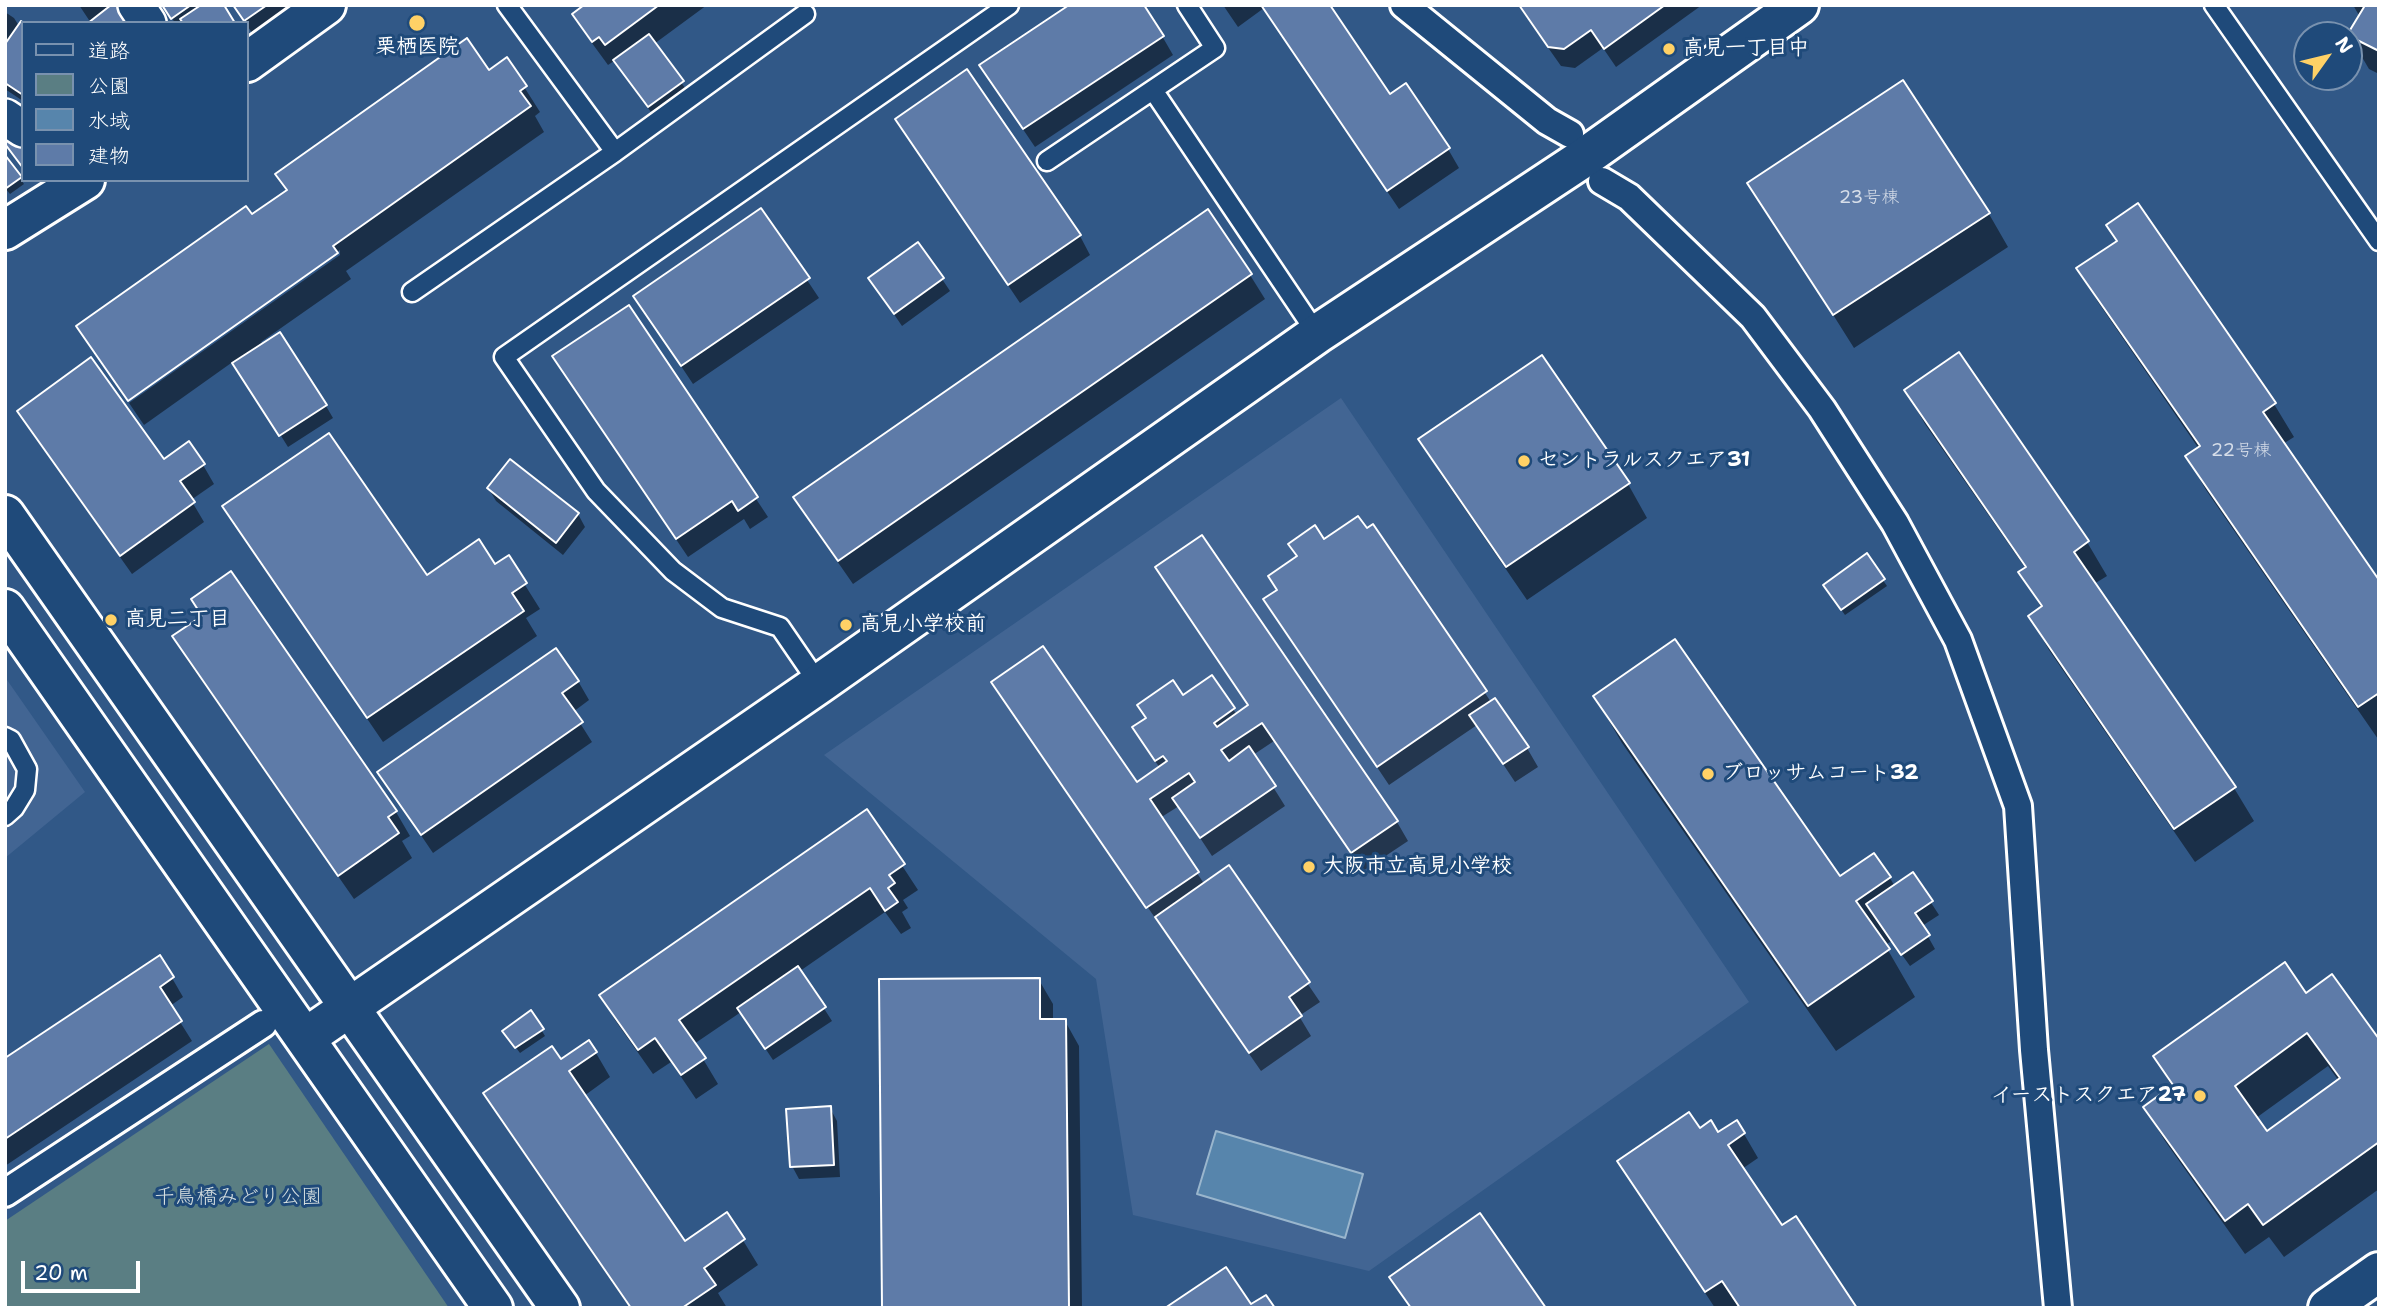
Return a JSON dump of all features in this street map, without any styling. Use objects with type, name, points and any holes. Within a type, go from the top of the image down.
[{"type":"street","points":[[136,5],[147,21]]},
{"type":"street","points":[[1404,5],[1548,121],[1570,134]]},
{"type":"street","points":[[305,1038],[819,684],[1317,334],[1585,157],[1798,5]]},
{"type":"street","points":[[248,61],[307,11]]},
{"type":"street","points":[[5,117],[21,129]]},
{"type":"street","points":[[1602,181],[1629,197],[1753,317],[1822,409],[1895,523],[1958,640],[2018,806],[2034,1050],[2058,1308]]},
{"type":"street","points":[[5,230],[82,182]]},
{"type":"street","points":[[5,515],[560,1308]]},
{"type":"street","points":[[5,609],[493,1308]]},
{"type":"street","points":[[5,1194],[263,1024]]},
{"type":"street","points":[[2328,1308],[2379,1272]]},
{"type":"lane","points":[[507,5],[615,152]]},
{"type":"lane","points":[[819,684],[780,627],[722,608],[673,571],[615,511],[596,491],[504,357],[1009,5]]},
{"type":"lane","points":[[1047,161],[1215,48],[1187,5]]},
{"type":"lane","points":[[2214,5],[2379,241]]},
{"type":"lane","points":[[412,292],[615,152],[805,14]]},
{"type":"lane","points":[[1153,90],[1317,334]]},
{"type":"lane","points":[[5,737],[11,740],[27,769],[25,790],[14,808],[5,816]]},
{"type":"shaded area","name":"大阪市立高見小学校","points":[[1341,398],[1749,1002],[1369,1271],[1133,1215],[1096,979],[824,755]]},
{"type":"shaded area","points":[[5,677],[85,792],[5,858]]},
{"type":"green space","name":"千鳥橋みどり公園","points":[[269,1044],[449,1308],[5,1308],[5,1221]]},
{"type":"water","points":[[1216,1131],[1363,1174],[1345,1238],[1197,1194]]},
{"type":"building","points":[[111,5],[130,5],[137,14],[128,21],[91,21]]},
{"type":"building","points":[[162,5],[191,5],[171,19]]},
{"type":"building","points":[[201,5],[224,5],[234,21],[182,21],[180,19]]},
{"type":"building","points":[[233,5],[267,5],[244,21]]},
{"type":"building","points":[[584,5],[659,5],[605,45],[599,37],[592,42],[572,14]]},
{"type":"building","points":[[1069,5],[1144,5],[1164,36],[1023,129],[979,65]]},
{"type":"building","points":[[1261,5],[1330,5],[1390,94],[1406,83],[1450,148],[1387,191]]},
{"type":"building","points":[[1519,5],[1665,5],[1604,49],[1591,30],[1564,49],[1548,47]]},
{"type":"building","points":[[2362,5],[2379,5],[2379,51],[2363,43],[2363,21],[2356,21],[2364,7]]},
{"type":"building","points":[[21,21],[21,94],[5,83],[5,44]]},
{"type":"building","points":[[649,34],[684,81],[648,107],[613,60]]},
{"type":"building","points":[[467,38],[489,70],[507,57],[527,86],[520,91],[531,106],[333,246],[338,253],[128,401],[76,326],[246,206],[252,214],[287,190],[275,174]]},
{"type":"building","points":[[967,69],[1081,235],[1008,285],[895,119]]},
{"type":"building","points":[[1903,80],[1990,213],[1833,315],[1747,183]]},
{"type":"building","points":[[5,137],[21,144],[21,165],[5,144]]},
{"type":"building","points":[[5,155],[21,178],[5,189]]},
{"type":"building","points":[[2138,203],[2276,403],[2263,412],[2379,580],[2379,693],[2358,707],[2185,456],[2200,446],[2076,268],[2117,241],[2106,225]]},
{"type":"building","points":[[761,208],[810,278],[681,366],[633,296]]},
{"type":"building","points":[[1208,209],[1252,274],[838,561],[793,497]]},
{"type":"building","points":[[918,242],[944,278],[894,314],[868,278]]},
{"type":"building","points":[[629,305],[758,497],[738,511],[732,501],[676,539],[552,356]]},
{"type":"building","points":[[280,332],[327,405],[279,436],[232,363]]},
{"type":"building","points":[[1959,352],[2089,541],[2074,552],[2236,787],[2174,829],[2028,616],[2042,606],[2018,572],[2026,567],[1904,390]]},
{"type":"building","name":"セントラルスクエア31","points":[[1542,355],[1630,483],[1506,567],[1418,439]]},
{"type":"building","points":[[91,357],[164,459],[189,441],[205,464],[180,481],[195,502],[120,556],[17,411]]},
{"type":"building","points":[[329,433],[427,575],[479,539],[495,564],[509,555],[527,583],[512,593],[524,611],[367,718],[222,506]]},
{"type":"building","points":[[510,459],[579,513],[556,543],[487,488]]},
{"type":"building","points":[[1358,516],[1367,528],[1373,524],[1487,691],[1377,767],[1263,599],[1277,590],[1268,576],[1297,556],[1288,544],[1315,525],[1324,539]]},
{"type":"building","points":[[1202,535],[1398,821],[1351,853],[1262,723],[1221,750],[1229,761],[1249,746],[1276,786],[1200,838],[1172,798],[1195,782],[1189,773],[1150,799],[1199,872],[1146,908],[991,682],[1043,646],[1137,782],[1167,761],[1163,756],[1155,761],[1132,727],[1146,718],[1137,705],[1173,680],[1183,695],[1212,675],[1235,708],[1214,723],[1217,727],[1248,705],[1155,567]]},
{"type":"building","points":[[1867,553],[1885,579],[1841,610],[1823,585]]},
{"type":"building","points":[[231,571],[397,811],[388,817],[399,833],[338,876],[172,636],[202,616],[191,599]]},
{"type":"building","name":"ブロッサムコート32","points":[[1675,639],[1840,876],[1874,853],[1891,877],[1856,901],[1890,949],[1808,1006],[1593,696]]},
{"type":"building","points":[[556,648],[579,681],[562,693],[583,722],[421,835],[377,772]]},
{"type":"building","points":[[1495,698],[1529,747],[1503,764],[1469,715]]},
{"type":"building","points":[[867,809],[905,864],[889,875],[895,883],[888,888],[898,902],[885,911],[870,888],[679,1020],[706,1058],[681,1075],[655,1038],[638,1050],[599,995]]},
{"type":"building","points":[[1229,865],[1310,982],[1289,997],[1302,1016],[1249,1053],[1155,917]]},
{"type":"building","points":[[1913,872],[1933,901],[1915,913],[1930,935],[1901,955],[1866,904]]},
{"type":"building","points":[[160,955],[174,977],[160,987],[182,1021],[5,1139],[5,1058]]},
{"type":"building","name":"イーストスクエア27","points":[[2285,962],[2306,993],[2332,974],[2379,1039],[2379,1142],[2263,1225],[2248,1204],[2225,1221],[2143,1107],[2173,1085],[2153,1056]],"holes":[[[2307,1033],[2340,1078],[2267,1131],[2235,1086]]]},
{"type":"building","points":[[798,966],[826,1007],[765,1049],[737,1008]]},
{"type":"building","points":[[1040,978],[1040,1019],[1066,1019],[1069,1308],[882,1308],[879,979]]},
{"type":"building","points":[[531,1010],[544,1029],[515,1048],[502,1031]]},
{"type":"building","points":[[589,1040],[597,1052],[569,1071],[685,1241],[727,1212],[745,1239],[704,1268],[716,1285],[682,1308],[631,1308],[483,1093],[552,1046],[561,1059]]},
{"type":"building","points":[[831,1106],[834,1165],[790,1167],[786,1109]]},
{"type":"building","points":[[1689,1112],[1700,1128],[1711,1120],[1718,1132],[1737,1120],[1745,1133],[1728,1145],[1782,1225],[1796,1216],[1857,1308],[1740,1308],[1722,1281],[1705,1292],[1617,1161]]},
{"type":"building","points":[[1480,1213],[1546,1308],[1411,1308],[1389,1277]]},
{"type":"building","points":[[1226,1267],[1251,1304],[1266,1295],[1275,1308],[1165,1308]]},
{"type":"place","name":"栗栖医院","points":[[417,23]]},
{"type":"place","name":"高見一丁目中","points":[[1669,49]]},
{"type":"place","name":"セントラルスクエア31","points":[[1524,461]]},
{"type":"place","name":"高見二丁目","points":[[111,620]]},
{"type":"place","name":"高見小学校前","points":[[846,625]]},
{"type":"place","name":"ブロッサムコート32","points":[[1708,774]]},
{"type":"place","name":"大阪市立高見小学校","points":[[1309,867]]},
{"type":"place","name":"イーストスクエア27","points":[[2200,1096]]}]
